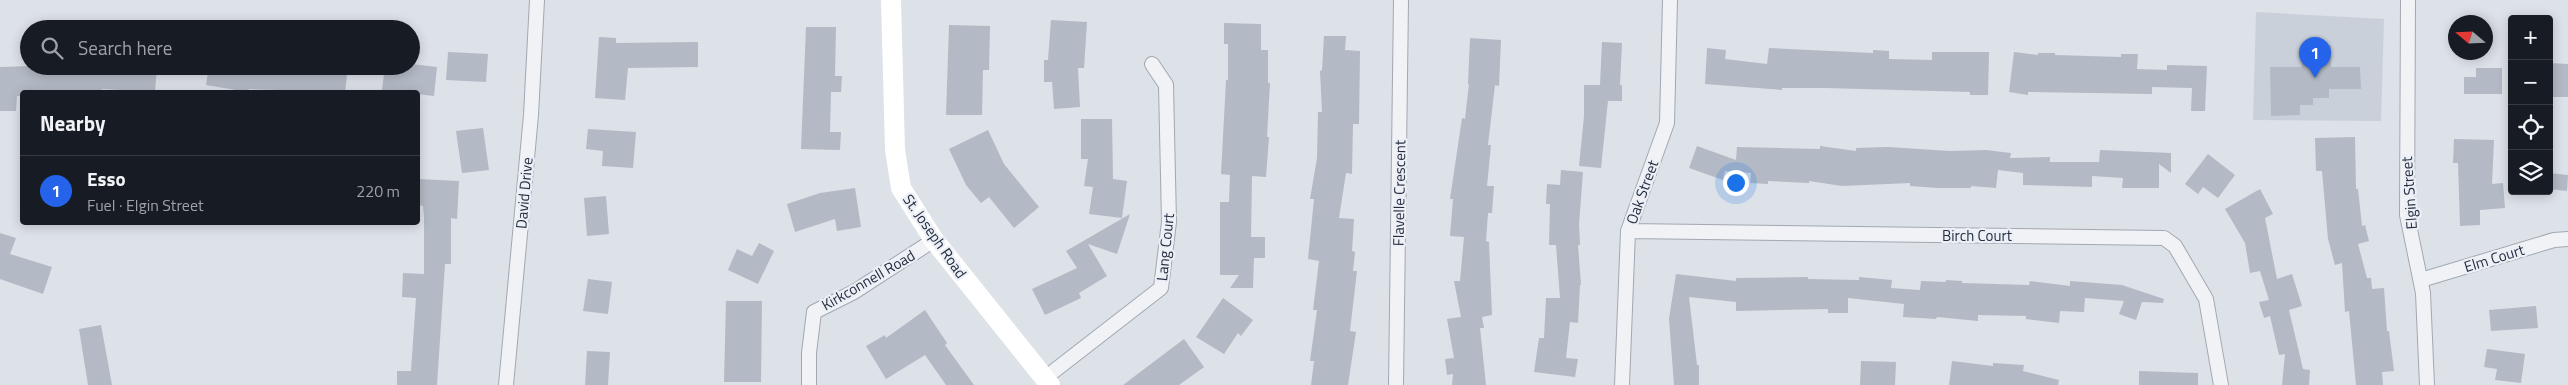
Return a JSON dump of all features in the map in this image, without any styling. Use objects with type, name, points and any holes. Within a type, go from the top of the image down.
[{"type":"street","name":"David Drive","points":[[506,385],[531,115],[537,0]]},
{"type":"street","name":"St. Joseph Road","points":[[891,0],[895,150],[901,188],[934,240],[1048,382]]},
{"type":"street","name":"Flavelle Crescent","points":[[1396,385],[1402,0]]},
{"type":"street","name":"Oak Street","points":[[1622,385],[1628,231],[1667,122],[1670,0]]},
{"type":"street","name":"Elgin Street","points":[[2408,0],[2407,215],[2421,280],[2427,385]]},
{"type":"street","name":"Lang Court","points":[[1048,382],[1161,288],[1169,222],[1166,85],[1152,64]]},
{"type":"street","name":"Birch Court","points":[[1628,231],[2164,238],[2175,246],[2206,299],[2221,385]]},
{"type":"street","name":"Elm Court","points":[[2421,280],[2554,240],[2568,239]]},
{"type":"street","name":"Kirkconnell Road","points":[[809,385],[809,353],[814,312],[854,292],[934,240]]},
{"type":"shaded area","points":[[2256,12],[2384,19],[2381,121],[2253,120]]},
{"type":"building","points":[[1051,20],[1087,22],[1084,68],[1078,68],[1080,107],[1054,109],[1052,82],[1044,82],[1044,60],[1048,60]]},
{"type":"building","points":[[1224,23],[1261,24],[1261,50],[1268,50],[1268,83],[1270,83],[1266,177],[1252,176],[1251,237],[1265,237],[1265,258],[1254,258],[1253,288],[1230,288],[1239,275],[1220,275],[1220,202],[1229,202],[1230,175],[1221,174],[1226,80],[1228,80],[1228,44],[1224,44]]},
{"type":"building","points":[[949,25],[990,26],[989,70],[983,70],[982,115],[946,115]]},
{"type":"building","points":[[806,27],[836,27],[835,76],[842,76],[841,92],[831,92],[830,132],[841,132],[840,150],[801,149]]},
{"type":"building","points":[[1324,36],[1346,36],[1345,50],[1360,51],[1359,124],[1353,124],[1352,174],[1346,173],[1339,218],[1354,219],[1352,251],[1355,252],[1353,271],[1357,271],[1350,331],[1356,332],[1348,385],[1311,385],[1314,361],[1310,361],[1317,310],[1313,310],[1319,261],[1308,259],[1314,199],[1310,199],[1317,158],[1318,112],[1322,112],[1320,71],[1322,70]]},
{"type":"building","points":[[599,37],[616,38],[616,43],[698,42],[698,67],[628,68],[625,100],[595,98]]},
{"type":"building","points":[[1470,38],[1501,40],[1499,86],[1495,85],[1488,145],[1491,145],[1487,186],[1494,186],[1492,213],[1488,213],[1486,241],[1489,242],[1492,315],[1482,317],[1484,328],[1480,328],[1486,385],[1452,385],[1453,374],[1447,375],[1445,359],[1454,358],[1447,319],[1461,317],[1454,281],[1460,281],[1464,237],[1450,236],[1453,199],[1450,199],[1462,118],[1465,119],[1469,84]]},
{"type":"building","points":[[1602,42],[1622,43],[1620,85],[1622,85],[1622,101],[1608,101],[1601,168],[1579,166],[1584,116],[1584,85],[1600,85]]},
{"type":"building","points":[[2331,45],[2331,67],[2360,67],[2361,89],[2329,89],[2329,98],[2313,98],[2313,105],[2300,105],[2300,115],[2271,116],[2270,67],[2302,67],[2301,46]]},
{"type":"building","points":[[1707,48],[1726,50],[1725,59],[1767,64],[1769,48],[1873,53],[1873,50],[1889,51],[1889,59],[1932,60],[1932,52],[1989,52],[1988,95],[1970,95],[1970,92],[1825,88],[1782,88],[1782,90],[1705,84]]},
{"type":"building","points":[[448,52],[488,54],[486,82],[446,80]]},
{"type":"building","points":[[2014,52],[2038,55],[2038,53],[2055,53],[2055,55],[2121,57],[2121,54],[2138,54],[2137,69],[2167,70],[2167,65],[2207,66],[2205,111],[2191,111],[2192,88],[2152,87],[2152,94],[2028,92],[2028,95],[2009,92]]},
{"type":"building","points":[[2553,63],[2568,64],[2568,97],[2553,97]]},
{"type":"building","points":[[420,65],[437,67],[434,96],[420,94],[420,90],[382,90],[384,75],[420,75]]},
{"type":"building","points":[[20,66],[20,75],[156,75],[155,90],[20,90],[20,96],[17,96],[16,111],[0,111],[0,67]]},
{"type":"building","points":[[2476,68],[2502,68],[2502,94],[2464,94],[2464,77],[2476,77]]},
{"type":"building","points":[[208,75],[347,75],[345,90],[236,90],[206,85]]},
{"type":"building","points":[[1081,119],[1112,119],[1113,179],[1127,181],[1122,218],[1089,214],[1093,187],[1084,186],[1088,159],[1081,159]]},
{"type":"building","points":[[483,128],[489,170],[462,173],[456,131]]},
{"type":"building","points":[[588,129],[636,132],[633,168],[602,166],[603,151],[586,149]]},
{"type":"building","points":[[988,130],[1004,164],[1039,207],[1014,228],[989,197],[981,203],[966,185],[949,149]]},
{"type":"building","points":[[2355,137],[2356,189],[2358,189],[2362,226],[2365,225],[2369,241],[2358,244],[2367,278],[2371,278],[2372,289],[2384,288],[2387,331],[2389,331],[2394,371],[2382,372],[2383,385],[2356,385],[2349,311],[2345,312],[2342,263],[2335,265],[2328,239],[2322,171],[2316,171],[2315,138]]},
{"type":"building","points":[[2454,139],[2494,140],[2492,184],[2503,183],[2505,208],[2480,210],[2480,225],[2460,226],[2458,163],[2453,163]]},
{"type":"building","points":[[1697,146],[1736,160],[1737,147],[1820,149],[1820,146],[1856,151],[1856,148],[1888,147],[1950,151],[1986,150],[2011,153],[2010,158],[2050,157],[2050,162],[2099,162],[2100,150],[2171,153],[2171,173],[2159,164],[2159,188],[2122,188],[2123,178],[2092,176],[2092,187],[2023,185],[2023,173],[1998,170],[1996,188],[1971,186],[1971,188],[1937,188],[1910,186],[1910,183],[1842,186],[1809,181],[1809,183],[1768,181],[1768,184],[1750,183],[1751,173],[1725,171],[1723,180],[1689,168]]},
{"type":"building","points":[[2208,154],[2235,175],[2218,198],[2203,187],[2198,194],[2185,184]]},
{"type":"building","points":[[1561,170],[1583,172],[1579,224],[1580,245],[1578,245],[1581,285],[1578,323],[1570,322],[1566,358],[1578,359],[1575,377],[1534,372],[1539,338],[1544,338],[1546,298],[1560,298],[1556,245],[1549,245],[1550,204],[1546,204],[1547,184],[1560,185]]},
{"type":"building","points":[[2553,173],[2568,175],[2567,191],[2553,189]]},
{"type":"building","points":[[420,179],[459,181],[457,219],[451,218],[451,264],[445,264],[437,385],[397,385],[397,371],[411,371],[416,298],[402,297],[403,273],[424,274],[423,206],[420,205]]},
{"type":"building","points":[[855,188],[861,227],[837,231],[835,219],[795,232],[787,204],[820,193]]},
{"type":"building","points":[[2260,189],[2273,214],[2265,218],[2277,279],[2292,274],[2302,306],[2289,310],[2303,369],[2310,370],[2309,385],[2282,385],[2285,354],[2279,355],[2270,316],[2264,318],[2259,302],[2269,300],[2260,271],[2250,273],[2245,243],[2225,209]]},
{"type":"building","points":[[606,196],[609,234],[587,236],[584,198]]},
{"type":"building","points":[[1130,214],[1117,254],[1088,244],[1107,276],[1079,293],[1081,298],[1045,315],[1032,289],[1077,268],[1066,251]]},
{"type":"building","points":[[0,233],[16,238],[10,254],[52,267],[43,294],[0,279]]},
{"type":"building","points":[[759,243],[774,251],[758,284],[728,270],[737,249],[752,256]]},
{"type":"building","points":[[1676,274],[1736,281],[1736,278],[1808,277],[1808,279],[1859,280],[1859,277],[1892,280],[1891,288],[1920,290],[1921,281],[1946,282],[1946,280],[1962,281],[1962,283],[2029,285],[2030,281],[2070,286],[2070,281],[2122,285],[2164,299],[2163,303],[2142,302],[2136,320],[2119,314],[2124,301],[2085,298],[2084,312],[2060,311],[2059,323],[2026,319],[2026,316],[1978,315],[1978,321],[1937,317],[1936,319],[1903,317],[1904,304],[1848,298],[1848,313],[1828,313],[1828,309],[1736,311],[1736,302],[1689,297],[1697,365],[1699,365],[1699,385],[1674,385],[1669,319]]},
{"type":"building","points":[[588,279],[612,282],[608,314],[583,311]]},
{"type":"building","points":[[1223,298],[1253,320],[1241,336],[1238,333],[1224,354],[1196,337]]},
{"type":"building","points":[[726,301],[762,301],[761,382],[724,382]]},
{"type":"building","points":[[2536,306],[2538,328],[2491,331],[2489,310]]},
{"type":"building","points":[[925,310],[947,343],[945,345],[974,385],[946,385],[925,355],[886,379],[866,346],[885,335],[886,338]]},
{"type":"building","points":[[101,325],[112,385],[88,385],[79,329]]},
{"type":"building","points":[[1184,339],[1204,367],[1179,385],[1123,385]]},
{"type":"building","points":[[2487,349],[2525,354],[2521,383],[2495,380],[2497,369],[2484,367]]},
{"type":"building","points":[[587,351],[610,352],[608,385],[585,385]]},
{"type":"building","points":[[1861,361],[1896,362],[1895,385],[1860,385]]},
{"type":"building","points":[[1952,361],[1993,366],[1993,363],[2024,365],[2023,371],[2059,380],[2058,385],[1949,385]]},
{"type":"building","points":[[2139,371],[2198,373],[2198,385],[2139,385]]},
{"type":"place","name":"Esso","points":[[2315,78]]}]
